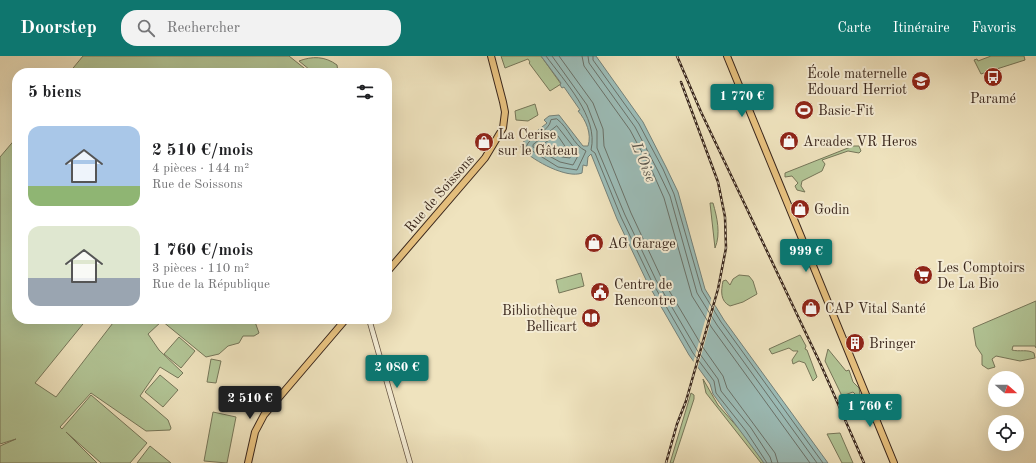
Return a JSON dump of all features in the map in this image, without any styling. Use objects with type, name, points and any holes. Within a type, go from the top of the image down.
[{"type":"main road","name":"Rue de Soissons","points":[[392,266],[485,158],[503,128],[505,112],[491,56]]},
{"type":"main road","points":[[727,56],[894,463]]},
{"type":"main road","points":[[248,463],[253,439],[264,415],[342,324]]},
{"type":"street","points":[[370,324],[410,463]]},
{"type":"green space","points":[[83,56],[289,56],[304,68],[73,68]]},
{"type":"green space","points":[[501,56],[541,56],[561,84],[550,91],[529,63],[530,62],[528,59],[505,68]]},
{"type":"green space","points":[[991,56],[1024,56],[1025,60],[981,74],[974,60],[977,59],[978,61]]},
{"type":"green space","points":[[309,58],[323,58],[337,65],[337,68],[308,68],[299,61]]},
{"type":"green space","points":[[535,104],[538,115],[528,121],[516,120],[515,111]]},
{"type":"green space","points":[[12,143],[12,324],[83,324],[35,383],[56,397],[112,324],[159,324],[148,334],[159,350],[183,373],[178,378],[160,367],[140,396],[168,420],[171,428],[170,430],[146,431],[91,393],[60,427],[62,429],[91,395],[147,443],[130,463],[101,463],[66,432],[97,463],[0,463],[0,446],[16,439],[0,444],[0,157]]},
{"type":"green space","points":[[853,146],[859,146],[861,151],[859,153],[848,151],[822,160],[825,164],[822,171],[802,181],[801,186],[805,192],[797,190],[795,186],[798,183],[792,176],[785,177],[785,173]]},
{"type":"green space","points":[[710,203],[713,203],[718,226],[718,237],[715,248]]},
{"type":"green space","points":[[581,273],[584,286],[559,293],[556,280]]},
{"type":"green space","points":[[739,275],[749,276],[753,281],[757,294],[743,302],[730,306],[723,299],[723,281],[726,280],[730,285],[733,279]]},
{"type":"green space","points":[[1036,301],[1036,348],[1035,346],[1013,346],[1012,350],[1032,352],[1034,353],[1035,358],[1020,361],[996,356],[992,359],[995,367],[988,369],[982,365],[982,355],[976,346],[973,328]]},
{"type":"green space","points":[[166,324],[256,324],[259,333],[254,336],[243,336],[239,343],[228,346],[219,354],[206,357]]},
{"type":"green space","points":[[800,335],[806,346],[805,349],[807,350],[817,377],[813,381],[805,363],[799,361],[793,364],[792,360],[798,351],[793,351],[789,348],[772,354],[769,349]]},
{"type":"green space","points":[[179,337],[195,351],[181,368],[164,354]]},
{"type":"green space","points":[[828,349],[846,371],[849,370],[853,382],[859,388],[860,395],[858,397],[853,392],[842,396],[825,361]]},
{"type":"green space","points":[[211,359],[221,361],[216,383],[207,382]]},
{"type":"green space","points":[[160,375],[178,390],[163,407],[145,392]]},
{"type":"green space","points":[[703,379],[718,405],[747,438],[764,463],[761,463],[706,393]]},
{"type":"green space","points":[[691,393],[694,395],[694,399],[673,463],[670,463]]},
{"type":"green space","points":[[213,412],[236,417],[227,463],[204,461]]},
{"type":"green space","points":[[840,433],[853,463],[842,463],[827,434]]},
{"type":"green space","points":[[150,446],[171,463],[137,463]]},
{"type":"water","name":"L'Oise","points":[[541,56],[596,56],[643,122],[678,192],[705,289],[724,320],[828,463],[764,463],[713,394],[710,384],[689,355],[648,284],[617,219],[591,154],[588,157],[587,166],[583,165],[582,173],[576,174],[551,168],[523,150],[521,147],[522,143],[547,123],[544,120],[549,116],[559,115],[583,146],[588,146],[589,141],[588,127],[578,111],[580,110],[564,87],[562,88],[560,85],[561,83]]},
{"type":"pier","points":[[712,296],[716,303],[697,370],[693,363]]},
{"type":"railway","points":[[677,56],[701,112],[821,365],[864,463]]},
{"type":"railway","points":[[666,463],[677,424],[686,401],[718,289],[726,248],[725,217],[718,182],[681,82]]},
{"type":"place","name":"Paramé","points":[[993,77]]},
{"type":"place","name":"École maternelle Edouard Herriot","points":[[921,81]]},
{"type":"place","name":"Basic-Fit","points":[[804,110]]},
{"type":"place","name":"Arcades VR Heros","points":[[789,141]]},
{"type":"place","name":"La Cerise sur le Gâteau","points":[[484,142]]},
{"type":"place","name":"Godin","points":[[800,209]]},
{"type":"place","name":"AG Garage","points":[[594,243]]},
{"type":"place","name":"Les Comptoirs De La Bio","points":[[923,275]]},
{"type":"place","name":"Centre de Rencontre","points":[[600,292]]},
{"type":"place","name":"CAP Vital Santé","points":[[811,308]]},
{"type":"place","name":"Bibliothèque Bellicart","points":[[591,318]]},
{"type":"place","name":"Bringer","points":[[855,343]]}]
